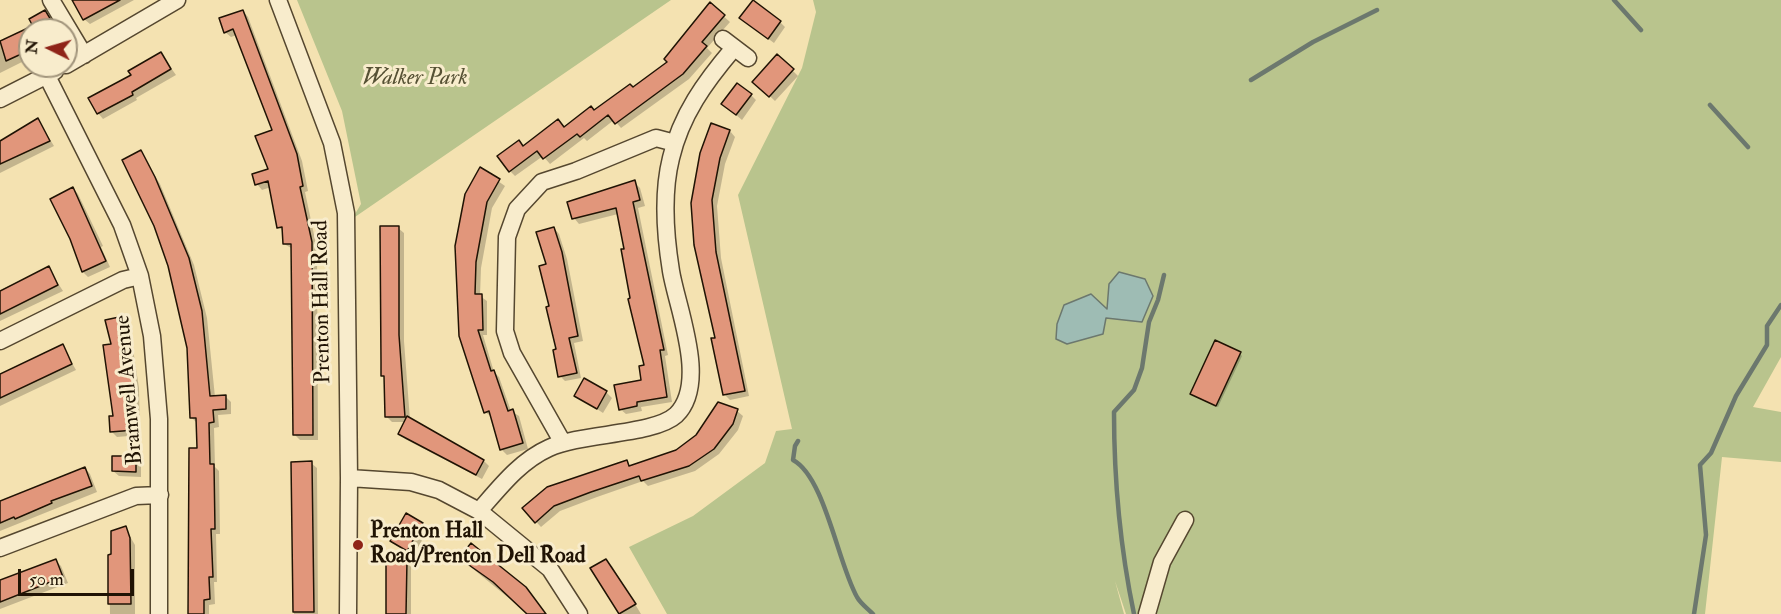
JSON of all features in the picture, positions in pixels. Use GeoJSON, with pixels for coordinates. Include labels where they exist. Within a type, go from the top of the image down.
{"type":"FeatureCollection","features":[{"type":"Feature","properties":{"kind":"street"},"geometry":{"type":"LineString","coordinates":[[51,0],[84,55]]}},
{"type":"Feature","properties":{"kind":"street"},"geometry":{"type":"LineString","coordinates":[[78,58],[177,0]]}},
{"type":"Feature","properties":{"kind":"street","name":"Prenton Hall Road"},"geometry":{"type":"LineString","coordinates":[[279,0],[332,143],[346,213],[348,614]]}},
{"type":"Feature","properties":{"kind":"street"},"geometry":{"type":"LineString","coordinates":[[479,511],[529,459],[563,443],[659,424],[676,415],[686,398],[690,380],[689,351],[671,271],[666,231],[666,192],[675,143],[681,125],[728,44],[748,58]]}},
{"type":"Feature","properties":{"kind":"street"},"geometry":{"type":"LineString","coordinates":[[0,99],[43,78]]}},
{"type":"Feature","properties":{"kind":"street","name":"Bramwell Avenue"},"geometry":{"type":"LineString","coordinates":[[48,78],[122,225],[140,276],[152,336],[159,419],[159,614]]}},
{"type":"Feature","properties":{"kind":"street"},"geometry":{"type":"LineString","coordinates":[[563,443],[555,425],[512,353],[506,332],[507,237],[517,209],[542,182],[576,171],[656,138],[675,143]]}},
{"type":"Feature","properties":{"kind":"street"},"geometry":{"type":"LineString","coordinates":[[0,341],[123,280],[140,276]]}},
{"type":"Feature","properties":{"kind":"street"},"geometry":{"type":"LineString","coordinates":[[349,478],[411,482],[438,490],[479,511],[550,569],[579,614]]}},
{"type":"Feature","properties":{"kind":"street"},"geometry":{"type":"LineString","coordinates":[[0,548],[136,496],[160,495]]}},
{"type":"Feature","properties":{"kind":"street"},"geometry":{"type":"LineString","coordinates":[[1147,614],[1162,562],[1185,520]]}},
{"type":"Feature","properties":{"kind":"green space","name":"Walker Park"},"geometry":{"type":"Polygon","coordinates":[[[297,0],[671,0],[352,219],[361,204],[342,111],[297,0]]]}},
{"type":"Feature","properties":{"kind":"green space"},"geometry":{"type":"Polygon","coordinates":[[[813,0],[1781,0],[1781,357],[1753,407],[1781,412],[1781,462],[1722,457],[1705,614],[1126,614],[1115,581],[1124,614],[667,614],[629,547],[693,516],[765,463],[776,431],[792,429],[738,195],[802,68],[816,12],[813,0]]]}},
{"type":"Feature","properties":{"kind":"water"},"geometry":{"type":"Polygon","coordinates":[[[1119,272],[1145,279],[1153,296],[1142,322],[1106,318],[1103,334],[1067,344],[1056,339],[1057,324],[1064,305],[1091,294],[1107,309],[1109,284],[1119,272]]]}},
{"type":"Feature","properties":{"kind":"building"},"geometry":{"type":"Polygon","coordinates":[[[72,0],[120,0],[83,20],[72,0]]]}},
{"type":"Feature","properties":{"kind":"building"},"geometry":{"type":"Polygon","coordinates":[[[753,0],[781,21],[768,39],[739,18],[753,0]]]}},
{"type":"Feature","properties":{"kind":"building"},"geometry":{"type":"Polygon","coordinates":[[[710,2],[725,15],[702,42],[707,46],[683,74],[615,124],[608,115],[580,137],[577,134],[543,159],[537,151],[509,172],[497,156],[519,140],[523,146],[558,119],[564,127],[591,106],[594,110],[630,84],[633,87],[667,62],[664,59],[710,2]]]}},
{"type":"Feature","properties":{"kind":"building"},"geometry":{"type":"Polygon","coordinates":[[[45,10],[50,18],[31,18],[45,10]]]}},
{"type":"Feature","properties":{"kind":"building"},"geometry":{"type":"Polygon","coordinates":[[[243,10],[297,154],[303,186],[300,187],[312,242],[313,435],[293,435],[291,244],[283,244],[282,227],[277,228],[268,181],[255,185],[252,174],[268,169],[255,136],[272,130],[233,29],[224,33],[219,18],[243,10]]]}},
{"type":"Feature","properties":{"kind":"building"},"geometry":{"type":"Polygon","coordinates":[[[18,33],[18,56],[6,61],[0,41],[18,33]]]}},
{"type":"Feature","properties":{"kind":"building"},"geometry":{"type":"Polygon","coordinates":[[[161,52],[171,69],[132,92],[133,95],[97,114],[88,98],[131,75],[128,71],[161,52]]]}},
{"type":"Feature","properties":{"kind":"building"},"geometry":{"type":"Polygon","coordinates":[[[777,54],[794,69],[769,97],[752,82],[777,54]]]}},
{"type":"Feature","properties":{"kind":"building"},"geometry":{"type":"Polygon","coordinates":[[[737,83],[752,94],[736,115],[721,104],[737,83]]]}},
{"type":"Feature","properties":{"kind":"building"},"geometry":{"type":"Polygon","coordinates":[[[38,118],[50,141],[0,164],[0,141],[38,118]]]}},
{"type":"Feature","properties":{"kind":"building"},"geometry":{"type":"Polygon","coordinates":[[[711,123],[730,130],[720,158],[712,200],[716,252],[745,391],[723,395],[711,338],[715,338],[694,245],[691,203],[700,153],[711,123]]]}},
{"type":"Feature","properties":{"kind":"building"},"geometry":{"type":"Polygon","coordinates":[[[141,150],[155,177],[189,258],[202,311],[210,396],[226,395],[226,409],[213,410],[214,422],[209,423],[210,464],[214,464],[215,529],[211,529],[213,577],[209,577],[210,599],[204,600],[204,614],[188,614],[189,448],[197,448],[196,418],[190,418],[187,348],[168,266],[154,226],[122,160],[141,150]]]}},
{"type":"Feature","properties":{"kind":"building"},"geometry":{"type":"Polygon","coordinates":[[[480,167],[500,179],[487,202],[476,262],[475,294],[482,294],[483,330],[478,330],[491,371],[494,370],[508,411],[513,409],[523,443],[500,450],[489,411],[484,413],[459,336],[455,246],[465,194],[480,167]]]}},
{"type":"Feature","properties":{"kind":"building"},"geometry":{"type":"Polygon","coordinates":[[[635,180],[640,200],[633,202],[664,350],[660,350],[667,397],[637,402],[637,406],[619,410],[614,385],[641,380],[639,366],[644,365],[628,299],[630,298],[621,249],[624,249],[616,208],[572,219],[567,202],[635,180]]]}},
{"type":"Feature","properties":{"kind":"building"},"geometry":{"type":"Polygon","coordinates":[[[73,187],[106,261],[82,272],[70,239],[50,199],[73,187]]]}},
{"type":"Feature","properties":{"kind":"building"},"geometry":{"type":"Polygon","coordinates":[[[380,226],[399,226],[399,335],[405,417],[385,417],[384,376],[381,376],[380,226]]]}},
{"type":"Feature","properties":{"kind":"building"},"geometry":{"type":"Polygon","coordinates":[[[554,227],[562,252],[578,336],[569,338],[577,373],[558,377],[553,350],[556,349],[546,307],[549,306],[539,266],[546,264],[536,232],[554,227]]]}},
{"type":"Feature","properties":{"kind":"building"},"geometry":{"type":"Polygon","coordinates":[[[49,266],[58,285],[0,314],[0,291],[49,266]]]}},
{"type":"Feature","properties":{"kind":"building"},"geometry":{"type":"Polygon","coordinates":[[[124,316],[134,381],[135,430],[110,432],[109,416],[113,416],[103,345],[111,344],[105,320],[124,316]]]}},
{"type":"Feature","properties":{"kind":"building"},"geometry":{"type":"Polygon","coordinates":[[[1215,340],[1241,352],[1216,406],[1190,394],[1215,340]]]}},
{"type":"Feature","properties":{"kind":"building"},"geometry":{"type":"Polygon","coordinates":[[[63,344],[72,364],[0,398],[0,374],[63,344]]]}},
{"type":"Feature","properties":{"kind":"building"},"geometry":{"type":"Polygon","coordinates":[[[584,378],[607,391],[597,409],[574,396],[584,378]]]}},
{"type":"Feature","properties":{"kind":"building"},"geometry":{"type":"Polygon","coordinates":[[[718,402],[738,409],[733,424],[714,449],[689,466],[641,481],[639,476],[591,492],[554,506],[535,523],[522,508],[547,487],[627,460],[629,466],[676,450],[696,435],[718,402]]]}},
{"type":"Feature","properties":{"kind":"building"},"geometry":{"type":"Polygon","coordinates":[[[407,416],[484,460],[476,475],[398,434],[407,416]]]}},
{"type":"Feature","properties":{"kind":"building"},"geometry":{"type":"Polygon","coordinates":[[[112,456],[136,456],[136,472],[112,471],[112,456]]]}},
{"type":"Feature","properties":{"kind":"building"},"geometry":{"type":"Polygon","coordinates":[[[312,461],[314,612],[293,612],[291,462],[312,461]]]}},
{"type":"Feature","properties":{"kind":"building"},"geometry":{"type":"Polygon","coordinates":[[[85,467],[92,486],[51,501],[52,503],[15,519],[14,517],[0,523],[0,501],[85,467]]]}},
{"type":"Feature","properties":{"kind":"building"},"geometry":{"type":"Polygon","coordinates":[[[406,513],[423,523],[407,551],[390,541],[406,513]]]}},
{"type":"Feature","properties":{"kind":"building"},"geometry":{"type":"Polygon","coordinates":[[[126,526],[130,538],[131,604],[108,604],[108,555],[111,554],[111,531],[126,526]]]}},
{"type":"Feature","properties":{"kind":"building"},"geometry":{"type":"Polygon","coordinates":[[[471,543],[526,587],[546,614],[527,614],[493,582],[459,558],[471,543]]]}},
{"type":"Feature","properties":{"kind":"building"},"geometry":{"type":"Polygon","coordinates":[[[56,559],[63,577],[0,602],[0,580],[56,559]]]}},
{"type":"Feature","properties":{"kind":"building"},"geometry":{"type":"Polygon","coordinates":[[[606,559],[636,604],[619,614],[590,568],[606,559]]]}},
{"type":"Feature","properties":{"kind":"building"},"geometry":{"type":"Polygon","coordinates":[[[386,560],[407,560],[406,614],[386,614],[386,560]]]}},
{"type":"Feature","properties":{"kind":"waterway"},"geometry":{"type":"LineString","coordinates":[[1614,0],[1641,30]]}},
{"type":"Feature","properties":{"kind":"waterway"},"geometry":{"type":"LineString","coordinates":[[1251,80],[1313,42],[1377,10]]}},
{"type":"Feature","properties":{"kind":"waterway"},"geometry":{"type":"LineString","coordinates":[[1710,105],[1748,147]]}},
{"type":"Feature","properties":{"kind":"waterway"},"geometry":{"type":"LineString","coordinates":[[1134,614],[1119,513],[1114,412],[1134,390],[1142,368],[1149,322],[1158,300],[1164,275]]}},
{"type":"Feature","properties":{"kind":"waterway"},"geometry":{"type":"LineString","coordinates":[[1694,614],[1706,535],[1700,465],[1711,453],[1736,396],[1767,345],[1767,326],[1781,305]]}},
{"type":"Feature","properties":{"kind":"waterway"},"geometry":{"type":"LineString","coordinates":[[798,441],[793,460],[804,469],[814,484],[830,522],[850,582],[858,599],[873,614]]}},
{"type":"Feature","properties":{"kind":"place","name":"Prenton Hall Road/Prenton Dell Road"},"geometry":{"type":"Point","coordinates":[358,545]}}]}
